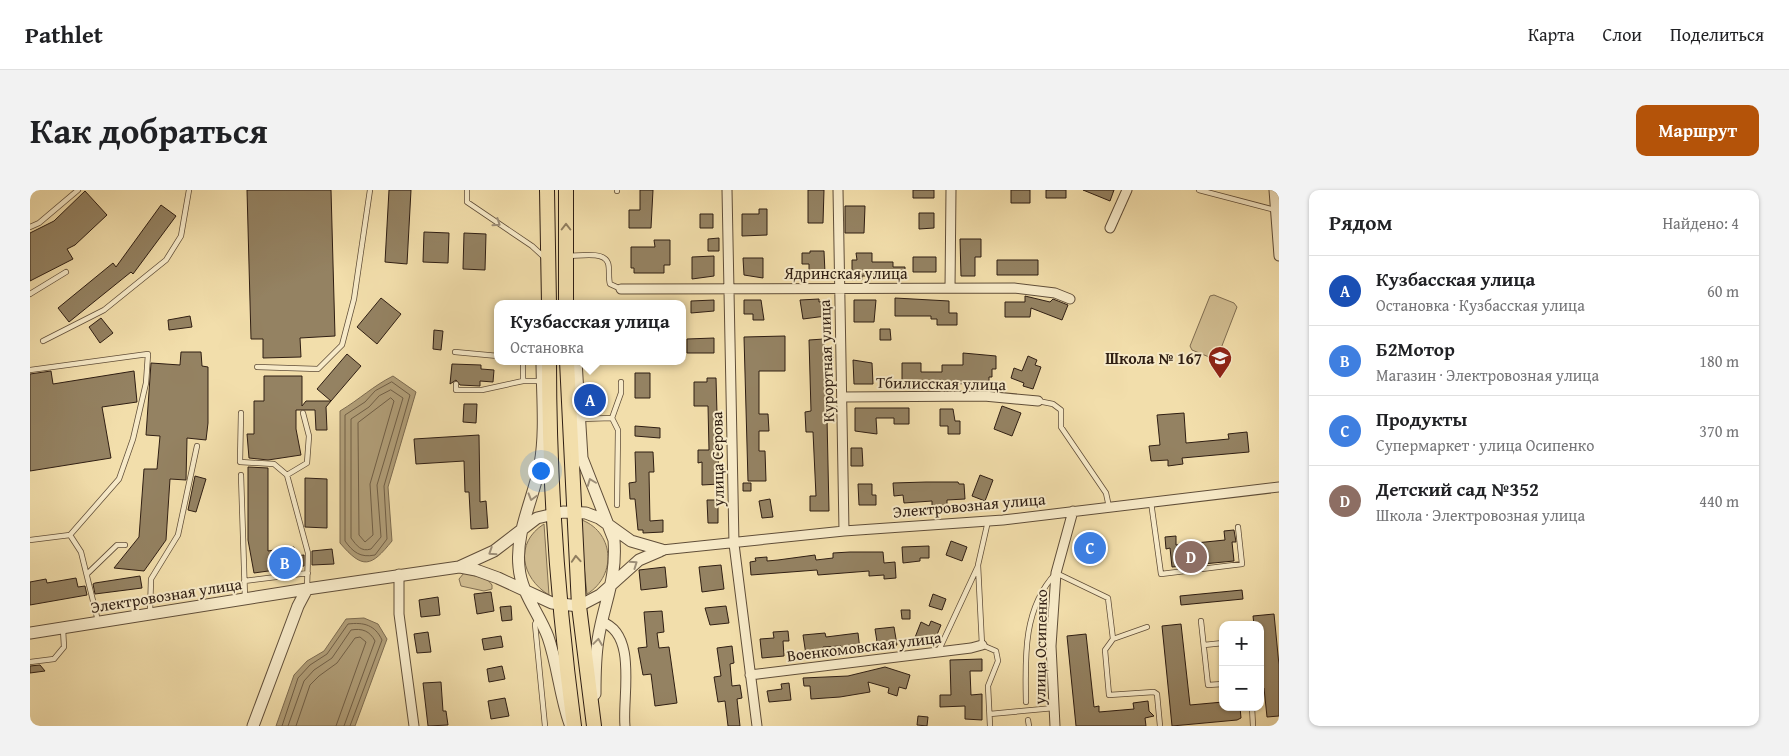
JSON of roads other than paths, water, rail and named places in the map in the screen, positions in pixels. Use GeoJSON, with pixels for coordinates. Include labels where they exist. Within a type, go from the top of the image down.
{"type":"FeatureCollection","features":[{"type":"Feature","properties":{"kind":"main road"},"geometry":{"type":"LineString","coordinates":[[547,190],[548,300]]}},
{"type":"Feature","properties":{"kind":"main road"},"geometry":{"type":"LineString","coordinates":[[566,190],[566,300]]}},
{"type":"Feature","properties":{"kind":"main road"},"geometry":{"type":"LineString","coordinates":[[548,365],[545,386],[553,513],[572,726]]}},
{"type":"Feature","properties":{"kind":"main road"},"geometry":{"type":"LineString","coordinates":[[567,365],[579,606],[594,726]]}},
{"type":"Feature","properties":{"kind":"street","name":"улица Серова"},"geometry":{"type":"LineString","coordinates":[[727,190],[734,544],[756,726]]}},
{"type":"Feature","properties":{"kind":"street","name":"Курортная улица"},"geometry":{"type":"LineString","coordinates":[[838,190],[844,531]]}},
{"type":"Feature","properties":{"kind":"street"},"geometry":{"type":"LineString","coordinates":[[950,288],[951,190]]}},
{"type":"Feature","properties":{"kind":"street"},"geometry":{"type":"LineString","coordinates":[[1110,228],[1127,190]]}},
{"type":"Feature","properties":{"kind":"street"},"geometry":{"type":"LineString","coordinates":[[1274,190],[1279,256]]}},
{"type":"Feature","properties":{"kind":"street"},"geometry":{"type":"LineString","coordinates":[[566,260],[571,300]]}},
{"type":"Feature","properties":{"kind":"street"},"geometry":{"type":"LineString","coordinates":[[543,300],[548,261]]}},
{"type":"Feature","properties":{"kind":"street","name":"Ядринская улица"},"geometry":{"type":"LineString","coordinates":[[621,289],[1014,288],[1055,293],[1070,299]]}},
{"type":"Feature","properties":{"kind":"street"},"geometry":{"type":"LineString","coordinates":[[542,365],[545,386],[540,461],[519,544],[518,567],[525,591],[550,643],[558,672],[562,703],[572,726]]}},
{"type":"Feature","properties":{"kind":"street"},"geometry":{"type":"LineString","coordinates":[[576,365],[578,419],[582,458],[614,540],[615,554],[612,585],[602,622],[595,674],[594,726]]}},
{"type":"Feature","properties":{"kind":"street","name":"Тбилисская улица"},"geometry":{"type":"LineString","coordinates":[[843,397],[984,396],[1038,400]]}},
{"type":"Feature","properties":{"kind":"street","name":"Электровозная улица"},"geometry":{"type":"LineString","coordinates":[[662,550],[734,544],[844,531],[988,521],[1279,487]]}},
{"type":"Feature","properties":{"kind":"street"},"geometry":{"type":"LineString","coordinates":[[459,567],[494,551],[537,518],[553,513],[573,511],[599,518],[631,541],[662,550]]}},
{"type":"Feature","properties":{"kind":"street","name":"улица Осипенко"},"geometry":{"type":"LineString","coordinates":[[1054,726],[1051,646],[1056,573],[1073,511]]}},
{"type":"Feature","properties":{"kind":"street"},"geometry":{"type":"LineString","coordinates":[[459,567],[483,572],[560,606],[579,606],[600,596],[629,567],[649,554],[662,550]]}},
{"type":"Feature","properties":{"kind":"street","name":"Электровозная улица"},"geometry":{"type":"LineString","coordinates":[[30,634],[399,574],[459,567]]}},
{"type":"Feature","properties":{"kind":"street"},"geometry":{"type":"LineString","coordinates":[[399,574],[399,614],[414,726]]}},
{"type":"Feature","properties":{"kind":"street"},"geometry":{"type":"LineString","coordinates":[[253,726],[295,614],[307,589]]}},
{"type":"Feature","properties":{"kind":"street"},"geometry":{"type":"LineString","coordinates":[[602,622],[608,624],[616,634],[626,654],[625,726]]}},
{"type":"Feature","properties":{"kind":"street","name":"Военкомовская улица"},"geometry":{"type":"LineString","coordinates":[[750,674],[982,645]]}},
{"type":"Feature","properties":{"kind":"lane"},"geometry":{"type":"LineString","coordinates":[[30,227],[39,223],[78,190]]}},
{"type":"Feature","properties":{"kind":"lane"},"geometry":{"type":"LineString","coordinates":[[43,341],[104,310],[166,260],[181,236],[189,190]]}},
{"type":"Feature","properties":{"kind":"lane"},"geometry":{"type":"LineString","coordinates":[[257,367],[318,369],[342,345],[354,299],[370,190]]}},
{"type":"Feature","properties":{"kind":"lane"},"geometry":{"type":"LineString","coordinates":[[466,190],[467,202],[532,246],[548,261]]}},
{"type":"Feature","properties":{"kind":"lane"},"geometry":{"type":"LineString","coordinates":[[1199,190],[1277,210]]}},
{"type":"Feature","properties":{"kind":"lane"},"geometry":{"type":"LineString","coordinates":[[566,260],[598,256],[605,258],[608,262],[610,284],[621,289]]}},
{"type":"Feature","properties":{"kind":"lane"},"geometry":{"type":"LineString","coordinates":[[30,294],[66,272]]}},
{"type":"Feature","properties":{"kind":"lane"},"geometry":{"type":"LineString","coordinates":[[455,352],[494,356]]}},
{"type":"Feature","properties":{"kind":"lane"},"geometry":{"type":"LineString","coordinates":[[30,370],[148,354],[146,382],[140,411],[133,439],[119,479],[70,535],[30,540]]}},
{"type":"Feature","properties":{"kind":"lane"},"geometry":{"type":"LineString","coordinates":[[523,365],[523,381]]}},
{"type":"Feature","properties":{"kind":"lane"},"geometry":{"type":"LineString","coordinates":[[456,384],[456,390],[482,390],[523,381],[545,386]]}},
{"type":"Feature","properties":{"kind":"lane"},"geometry":{"type":"LineString","coordinates":[[617,505],[618,430],[612,418],[621,393],[621,382]]}},
{"type":"Feature","properties":{"kind":"lane"},"geometry":{"type":"LineString","coordinates":[[1038,400],[1053,404],[1061,410],[1062,427],[1106,493],[1110,507]]}},
{"type":"Feature","properties":{"kind":"lane"},"geometry":{"type":"LineString","coordinates":[[241,413],[240,462],[274,464],[287,475],[308,553],[307,589]]}},
{"type":"Feature","properties":{"kind":"lane"},"geometry":{"type":"LineString","coordinates":[[287,475],[307,463],[309,436],[303,413]]}},
{"type":"Feature","properties":{"kind":"lane"},"geometry":{"type":"LineString","coordinates":[[578,419],[612,418]]}},
{"type":"Feature","properties":{"kind":"lane"},"geometry":{"type":"LineString","coordinates":[[150,613],[151,579],[178,535],[197,446]]}},
{"type":"Feature","properties":{"kind":"lane"},"geometry":{"type":"LineString","coordinates":[[241,475],[245,599]]}},
{"type":"Feature","properties":{"kind":"lane"},"geometry":{"type":"LineString","coordinates":[[1151,502],[1161,574],[1242,564],[1238,527]]}},
{"type":"Feature","properties":{"kind":"lane"},"geometry":{"type":"LineString","coordinates":[[938,652],[978,565],[988,521]]}},
{"type":"Feature","properties":{"kind":"lane"},"geometry":{"type":"LineString","coordinates":[[70,535],[81,552],[99,622]]}},
{"type":"Feature","properties":{"kind":"lane"},"geometry":{"type":"LineString","coordinates":[[87,574],[117,546],[125,545]]}},
{"type":"Feature","properties":{"kind":"lane"},"geometry":{"type":"LineString","coordinates":[[978,565],[982,645],[996,651],[998,661],[988,686],[990,726]]}},
{"type":"Feature","properties":{"kind":"lane"},"geometry":{"type":"LineString","coordinates":[[244,581],[308,573]]}},
{"type":"Feature","properties":{"kind":"lane"},"geometry":{"type":"LineString","coordinates":[[1026,702],[1025,644],[1043,586],[1056,573],[1108,598],[1112,639],[1105,650],[1109,695],[1154,692],[1157,694],[1160,726]]}},
{"type":"Feature","properties":{"kind":"lane"},"geometry":{"type":"LineString","coordinates":[[538,619],[534,624],[545,726]]}},
{"type":"Feature","properties":{"kind":"lane"},"geometry":{"type":"LineString","coordinates":[[1201,621],[1208,685],[1219,684]]}},
{"type":"Feature","properties":{"kind":"lane"},"geometry":{"type":"LineString","coordinates":[[1112,639],[1147,627]]}},
{"type":"Feature","properties":{"kind":"lane"},"geometry":{"type":"LineString","coordinates":[[30,662],[54,659],[64,647],[63,629]]}},
{"type":"Feature","properties":{"kind":"lane"},"geometry":{"type":"LineString","coordinates":[[1204,644],[1219,643]]}},
{"type":"Feature","properties":{"kind":"lane"},"geometry":{"type":"LineString","coordinates":[[990,714],[1054,708]]}},
{"type":"Feature","properties":{"kind":"lane"},"geometry":{"type":"LineString","coordinates":[[1252,711],[1253,726]]}},
{"type":"Feature","properties":{"kind":"lane"},"geometry":{"type":"LineString","coordinates":[[1028,720],[1029,726]]}},
{"type":"Feature","properties":{"kind":"water"},"geometry":{"type":"Polygon","coordinates":[[[393,376],[416,392],[388,487],[392,541],[378,556],[367,562],[355,558],[340,543],[340,411],[393,376]]]}},
{"type":"Feature","properties":{"kind":"water"},"geometry":{"type":"Polygon","coordinates":[[[364,618],[378,624],[387,639],[355,726],[276,726],[294,675],[307,661],[324,651],[346,619],[364,618]]]}},
{"type":"Feature","properties":{"kind":"place","name":"Школа № 167"},"geometry":{"type":"Point","coordinates":[1220,379]}},
{"type":"Feature","properties":{"kind":"place","name":"Кузбасская улица"},"geometry":{"type":"Point","coordinates":[590,400]}},
{"type":"Feature","properties":{"kind":"place","name":"Продукты"},"geometry":{"type":"Point","coordinates":[1090,548]}},
{"type":"Feature","properties":{"kind":"place","name":"Детский сад №352"},"geometry":{"type":"Point","coordinates":[1191,557]}},
{"type":"Feature","properties":{"kind":"place","name":"Б2Мотор"},"geometry":{"type":"Point","coordinates":[285,563]}}]}
